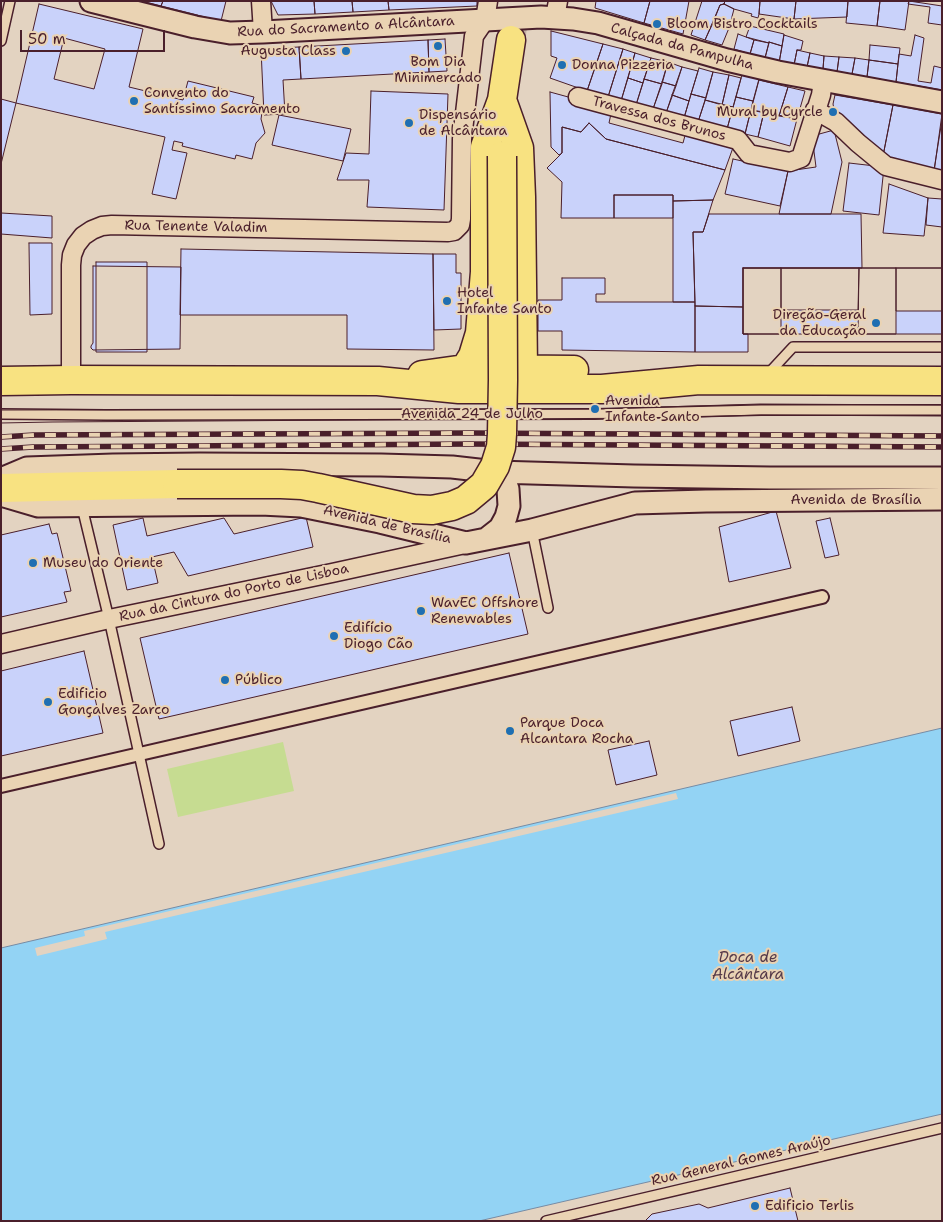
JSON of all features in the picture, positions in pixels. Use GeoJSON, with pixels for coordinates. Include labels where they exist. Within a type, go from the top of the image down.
{"type":"FeatureCollection","features":[{"type":"Feature","properties":{"kind":"main road"},"geometry":{"type":"LineString","coordinates":[[1,488],[281,484],[318,488],[413,509],[432,510],[459,503],[476,492],[496,466],[502,434],[502,100],[510,40]]}},
{"type":"Feature","properties":{"kind":"main road"},"geometry":{"type":"LineString","coordinates":[[502,100],[519,148],[523,369]]}},
{"type":"Feature","properties":{"kind":"main road"},"geometry":{"type":"LineString","coordinates":[[462,379],[473,356],[480,333],[485,272],[485,147],[502,100]]}},
{"type":"Feature","properties":{"kind":"main road","name":"Avenida 24 de Julho"},"geometry":{"type":"LineString","coordinates":[[462,379],[523,369],[602,370],[700,380]]}},
{"type":"Feature","properties":{"kind":"main road","name":"Avenida 24 de Julho"},"geometry":{"type":"LineString","coordinates":[[4,380],[378,382],[462,379],[602,388],[700,380],[942,381]]}},
{"type":"Feature","properties":{"kind":"street","name":"Rua do Sacramento a Alcântara"},"geometry":{"type":"LineString","coordinates":[[91,1],[218,32],[242,33],[487,10],[551,12]]}},
{"type":"Feature","properties":{"kind":"street"},"geometry":{"type":"LineString","coordinates":[[261,1],[263,32]]}},
{"type":"Feature","properties":{"kind":"street","name":"Rua Tenente Valadim"},"geometry":{"type":"LineString","coordinates":[[70,380],[72,255],[76,245],[83,236],[102,226],[448,232],[458,228],[461,219],[462,139],[474,36],[487,10]]}},
{"type":"Feature","properties":{"kind":"street","name":"Calçada da Pampulha"},"geometry":{"type":"LineString","coordinates":[[551,12],[778,72],[942,102]]}},
{"type":"Feature","properties":{"kind":"street","name":"Travessa dos Brunos"},"geometry":{"type":"LineString","coordinates":[[578,97],[738,140],[749,154],[790,162],[801,158],[821,95],[823,81]]}},
{"type":"Feature","properties":{"kind":"street"},"geometry":{"type":"LineString","coordinates":[[816,110],[836,122],[886,166],[942,180]]}},
{"type":"Feature","properties":{"kind":"street","name":"Avenida de Brasília"},"geometry":{"type":"LineString","coordinates":[[1,479],[27,468],[152,465],[381,465],[452,467],[496,472],[770,478],[942,478]]}},
{"type":"Feature","properties":{"kind":"street"},"geometry":{"type":"LineString","coordinates":[[476,541],[500,528],[506,517],[509,506],[508,489],[504,480],[496,472]]}},
{"type":"Feature","properties":{"kind":"street"},"geometry":{"type":"LineString","coordinates":[[770,478],[770,500]]}},
{"type":"Feature","properties":{"kind":"street","name":"Avenida de Brasília"},"geometry":{"type":"LineString","coordinates":[[1,495],[38,506],[261,504],[302,506],[476,541],[532,530],[635,503],[942,499]]}},
{"type":"Feature","properties":{"kind":"street","name":"Rua da Cintura do Porto de Lisboa"},"geometry":{"type":"LineString","coordinates":[[1,644],[109,619],[332,574],[476,541]]}},
{"type":"Feature","properties":{"kind":"street"},"geometry":{"type":"LineString","coordinates":[[1,786],[822,597]]}},
{"type":"Feature","properties":{"kind":"lane"},"geometry":{"type":"LineString","coordinates":[[1,41],[10,1]]}},
{"type":"Feature","properties":{"kind":"lane"},"geometry":{"type":"LineString","coordinates":[[763,380],[793,347],[942,347]]}},
{"type":"Feature","properties":{"kind":"lane","name":"Avenida 24 de Julho"},"geometry":{"type":"LineString","coordinates":[[1,414],[106,416],[595,414],[761,410],[942,410]]}},
{"type":"Feature","properties":{"kind":"lane"},"geometry":{"type":"LineString","coordinates":[[82,507],[159,844]]}},
{"type":"Feature","properties":{"kind":"lane"},"geometry":{"type":"LineString","coordinates":[[532,530],[548,608]]}},
{"type":"Feature","properties":{"kind":"lane","name":"Rua General Gomes Araújo"},"geometry":{"type":"LineString","coordinates":[[546,1221],[942,1128]]}},
{"type":"Feature","properties":{"kind":"green space"},"geometry":{"type":"Polygon","coordinates":[[[283,742],[294,791],[178,817],[167,769],[283,742]]]}},
{"type":"Feature","properties":{"kind":"water","name":"Doca de Alcântara"},"geometry":{"type":"Polygon","coordinates":[[[942,728],[942,1114],[479,1221],[1,1221],[1,948],[942,728]]]}},
{"type":"Feature","properties":{"kind":"pier"},"geometry":{"type":"Polygon","coordinates":[[[676,793],[678,799],[105,932],[107,939],[37,956],[35,948],[85,936],[84,931],[676,793]]]}},
{"type":"Feature","properties":{"kind":"building"},"geometry":{"type":"Polygon","coordinates":[[[142,1],[163,1],[161,6],[142,1]]]}},
{"type":"Feature","properties":{"kind":"building"},"geometry":{"type":"Polygon","coordinates":[[[163,1],[226,1],[221,21],[161,6],[163,1]]]}},
{"type":"Feature","properties":{"kind":"building"},"geometry":{"type":"Polygon","coordinates":[[[271,1],[314,1],[315,14],[278,15],[271,1]]]}},
{"type":"Feature","properties":{"kind":"building"},"geometry":{"type":"Polygon","coordinates":[[[314,1],[352,1],[353,12],[315,14],[314,1]]]}},
{"type":"Feature","properties":{"kind":"building"},"geometry":{"type":"Polygon","coordinates":[[[352,1],[388,1],[389,10],[353,12],[352,1]]]}},
{"type":"Feature","properties":{"kind":"building"},"geometry":{"type":"Polygon","coordinates":[[[388,1],[477,1],[477,6],[389,10],[388,1]]]}},
{"type":"Feature","properties":{"kind":"building"},"geometry":{"type":"Polygon","coordinates":[[[596,1],[650,1],[644,23],[595,8],[596,1]]]}},
{"type":"Feature","properties":{"kind":"building"},"geometry":{"type":"Polygon","coordinates":[[[650,1],[689,1],[683,34],[644,23],[650,1]]]}},
{"type":"Feature","properties":{"kind":"building"},"geometry":{"type":"Polygon","coordinates":[[[702,1],[725,1],[724,4],[720,5],[705,40],[691,35],[702,1]]]}},
{"type":"Feature","properties":{"kind":"building"},"geometry":{"type":"Polygon","coordinates":[[[725,1],[760,1],[758,18],[724,4],[725,1]]]}},
{"type":"Feature","properties":{"kind":"building"},"geometry":{"type":"Polygon","coordinates":[[[760,1],[796,1],[794,19],[759,14],[760,1]]]}},
{"type":"Feature","properties":{"kind":"building"},"geometry":{"type":"Polygon","coordinates":[[[796,1],[848,1],[847,17],[794,19],[796,1]]]}},
{"type":"Feature","properties":{"kind":"building"},"geometry":{"type":"Polygon","coordinates":[[[848,1],[880,1],[877,26],[846,23],[848,1]]]}},
{"type":"Feature","properties":{"kind":"building"},"geometry":{"type":"Polygon","coordinates":[[[880,1],[909,1],[905,30],[877,26],[880,1]]]}},
{"type":"Feature","properties":{"kind":"building"},"geometry":{"type":"Polygon","coordinates":[[[909,1],[942,6],[942,25],[928,23],[930,7],[908,4],[909,1]]]}},
{"type":"Feature","properties":{"kind":"building","name":"Convento do Santíssimo Sacramento"},"geometry":{"type":"Polygon","coordinates":[[[39,4],[143,29],[129,87],[183,100],[188,81],[254,97],[252,103],[263,106],[261,119],[265,133],[256,143],[252,159],[236,155],[235,159],[182,146],[183,143],[174,141],[172,150],[187,153],[176,199],[152,194],[165,137],[16,103],[39,4]],[[64,38],[54,79],[94,89],[105,49],[64,38]]]}},
{"type":"Feature","properties":{"kind":"building"},"geometry":{"type":"Polygon","coordinates":[[[724,4],[734,9],[729,28],[713,23],[720,5],[724,4]]]}},
{"type":"Feature","properties":{"kind":"building"},"geometry":{"type":"Polygon","coordinates":[[[713,23],[729,28],[722,45],[705,40],[713,23]]]}},
{"type":"Feature","properties":{"kind":"building"},"geometry":{"type":"Polygon","coordinates":[[[750,26],[784,34],[782,46],[746,37],[750,26]]]}},
{"type":"Feature","properties":{"kind":"building"},"geometry":{"type":"Polygon","coordinates":[[[551,31],[603,44],[587,91],[550,78],[557,58],[551,56],[551,31]]]}},
{"type":"Feature","properties":{"kind":"building"},"geometry":{"type":"Polygon","coordinates":[[[738,34],[754,40],[750,54],[734,49],[738,34]]]}},
{"type":"Feature","properties":{"kind":"building"},"geometry":{"type":"Polygon","coordinates":[[[784,35],[803,41],[801,50],[797,50],[794,65],[779,63],[784,35]]]}},
{"type":"Feature","properties":{"kind":"building"},"geometry":{"type":"Polygon","coordinates":[[[915,35],[924,38],[918,81],[931,83],[934,66],[942,68],[942,90],[896,82],[899,54],[911,56],[915,35]]]}},
{"type":"Feature","properties":{"kind":"building"},"geometry":{"type":"Polygon","coordinates":[[[445,39],[447,71],[429,72],[428,40],[445,39]]]}},
{"type":"Feature","properties":{"kind":"building"},"geometry":{"type":"Polygon","coordinates":[[[428,40],[429,72],[301,79],[299,47],[428,40]]]}},
{"type":"Feature","properties":{"kind":"building"},"geometry":{"type":"Polygon","coordinates":[[[754,40],[769,43],[765,58],[750,54],[754,40]]]}},
{"type":"Feature","properties":{"kind":"building"},"geometry":{"type":"Polygon","coordinates":[[[769,42],[782,46],[779,63],[765,58],[769,42]]]}},
{"type":"Feature","properties":{"kind":"building"},"geometry":{"type":"Polygon","coordinates":[[[603,44],[623,49],[608,97],[587,91],[603,44]]]}},
{"type":"Feature","properties":{"kind":"building"},"geometry":{"type":"Polygon","coordinates":[[[870,45],[900,48],[898,64],[869,60],[870,45]]]}},
{"type":"Feature","properties":{"kind":"building"},"geometry":{"type":"Polygon","coordinates":[[[299,47],[301,79],[283,80],[285,114],[264,115],[261,49],[299,47]]]}},
{"type":"Feature","properties":{"kind":"building"},"geometry":{"type":"Polygon","coordinates":[[[623,49],[635,53],[621,101],[608,97],[623,49]]]}},
{"type":"Feature","properties":{"kind":"building"},"geometry":{"type":"Polygon","coordinates":[[[797,50],[810,53],[807,67],[794,65],[797,50]]]}},
{"type":"Feature","properties":{"kind":"building"},"geometry":{"type":"Polygon","coordinates":[[[635,53],[651,58],[643,83],[628,78],[635,53]]]}},
{"type":"Feature","properties":{"kind":"building"},"geometry":{"type":"Polygon","coordinates":[[[810,53],[824,56],[823,69],[807,67],[810,53]]]}},
{"type":"Feature","properties":{"kind":"building"},"geometry":{"type":"Polygon","coordinates":[[[824,56],[839,57],[837,72],[823,69],[824,56]]]}},
{"type":"Feature","properties":{"kind":"building"},"geometry":{"type":"Polygon","coordinates":[[[839,57],[855,58],[852,74],[837,72],[839,57]]]}},
{"type":"Feature","properties":{"kind":"building"},"geometry":{"type":"Polygon","coordinates":[[[651,58],[668,62],[662,84],[644,79],[651,58]]]}},
{"type":"Feature","properties":{"kind":"building"},"geometry":{"type":"Polygon","coordinates":[[[855,58],[869,60],[867,77],[852,74],[855,58]]]}},
{"type":"Feature","properties":{"kind":"building"},"geometry":{"type":"Polygon","coordinates":[[[869,60],[898,64],[896,82],[867,77],[869,60]]]}},
{"type":"Feature","properties":{"kind":"building"},"geometry":{"type":"Polygon","coordinates":[[[668,62],[682,67],[676,86],[662,82],[668,62]]]}},
{"type":"Feature","properties":{"kind":"building"},"geometry":{"type":"Polygon","coordinates":[[[682,67],[698,71],[689,101],[672,95],[682,67]]]}},
{"type":"Feature","properties":{"kind":"building"},"geometry":{"type":"Polygon","coordinates":[[[699,68],[713,72],[706,98],[691,94],[699,68]]]}},
{"type":"Feature","properties":{"kind":"building"},"geometry":{"type":"Polygon","coordinates":[[[713,72],[729,75],[722,105],[705,100],[713,72]]]}},
{"type":"Feature","properties":{"kind":"building"},"geometry":{"type":"Polygon","coordinates":[[[729,75],[741,78],[733,107],[722,105],[729,75]]]}},
{"type":"Feature","properties":{"kind":"building"},"geometry":{"type":"Polygon","coordinates":[[[742,75],[759,79],[753,101],[736,97],[742,75]]]}},
{"type":"Feature","properties":{"kind":"building"},"geometry":{"type":"Polygon","coordinates":[[[628,78],[643,83],[636,105],[621,101],[628,78]]]}},
{"type":"Feature","properties":{"kind":"building"},"geometry":{"type":"Polygon","coordinates":[[[644,79],[662,84],[653,109],[636,105],[644,79]]]}},
{"type":"Feature","properties":{"kind":"building"},"geometry":{"type":"Polygon","coordinates":[[[759,80],[788,87],[779,116],[751,110],[759,80]]]}},
{"type":"Feature","properties":{"kind":"building"},"geometry":{"type":"Polygon","coordinates":[[[662,82],[676,86],[666,113],[653,109],[662,82]]]}},
{"type":"Feature","properties":{"kind":"building"},"geometry":{"type":"Polygon","coordinates":[[[788,87],[805,91],[797,119],[779,116],[788,87]]]}},
{"type":"Feature","properties":{"kind":"building","name":"Dispensário de Alcântara"},"geometry":{"type":"Polygon","coordinates":[[[371,91],[448,94],[444,210],[367,207],[369,180],[337,180],[346,153],[369,154],[371,91]]]}},
{"type":"Feature","properties":{"kind":"building"},"geometry":{"type":"Polygon","coordinates":[[[550,92],[612,109],[609,123],[683,143],[687,128],[735,142],[725,170],[606,139],[589,123],[581,132],[562,127],[562,153],[559,155],[551,147],[550,92]]]}},
{"type":"Feature","properties":{"kind":"building"},"geometry":{"type":"Polygon","coordinates":[[[691,94],[706,98],[698,122],[684,118],[691,94]]]}},
{"type":"Feature","properties":{"kind":"building"},"geometry":{"type":"Polygon","coordinates":[[[672,95],[689,101],[684,118],[666,113],[672,95]]]}},
{"type":"Feature","properties":{"kind":"building"},"geometry":{"type":"Polygon","coordinates":[[[835,95],[893,105],[883,156],[834,109],[835,95]]]}},
{"type":"Feature","properties":{"kind":"building"},"geometry":{"type":"Polygon","coordinates":[[[736,97],[753,101],[745,134],[727,129],[736,97]]]}},
{"type":"Feature","properties":{"kind":"building"},"geometry":{"type":"Polygon","coordinates":[[[1,99],[16,103],[1,164],[1,99]]]}},
{"type":"Feature","properties":{"kind":"building"},"geometry":{"type":"Polygon","coordinates":[[[705,100],[733,107],[727,129],[698,122],[705,100]]]}},
{"type":"Feature","properties":{"kind":"building"},"geometry":{"type":"Polygon","coordinates":[[[893,105],[942,114],[934,172],[883,156],[893,105]]]}},
{"type":"Feature","properties":{"kind":"building"},"geometry":{"type":"Polygon","coordinates":[[[751,110],[764,112],[758,137],[745,134],[751,110]]]}},
{"type":"Feature","properties":{"kind":"building"},"geometry":{"type":"Polygon","coordinates":[[[764,112],[797,119],[790,146],[758,137],[764,112]]]}},
{"type":"Feature","properties":{"kind":"building"},"geometry":{"type":"Polygon","coordinates":[[[279,115],[351,129],[343,161],[272,145],[279,115]]]}},
{"type":"Feature","properties":{"kind":"building"},"geometry":{"type":"Polygon","coordinates":[[[942,120],[942,171],[934,170],[942,120]]]}},
{"type":"Feature","properties":{"kind":"building"},"geometry":{"type":"Polygon","coordinates":[[[589,123],[606,139],[725,170],[713,200],[673,201],[673,195],[614,195],[614,218],[561,218],[562,182],[547,168],[562,153],[562,127],[581,132],[589,123]]]}},
{"type":"Feature","properties":{"kind":"building"},"geometry":{"type":"Polygon","coordinates":[[[834,130],[842,162],[831,214],[779,214],[788,171],[816,167],[812,136],[834,130]]]}},
{"type":"Feature","properties":{"kind":"building"},"geometry":{"type":"Polygon","coordinates":[[[733,159],[788,171],[780,206],[725,194],[733,159]]]}},
{"type":"Feature","properties":{"kind":"building"},"geometry":{"type":"Polygon","coordinates":[[[849,163],[884,167],[879,215],[843,211],[849,163]]]}},
{"type":"Feature","properties":{"kind":"building"},"geometry":{"type":"Polygon","coordinates":[[[889,184],[928,198],[924,236],[883,233],[889,184]]]}},
{"type":"Feature","properties":{"kind":"building"},"geometry":{"type":"Polygon","coordinates":[[[614,195],[673,195],[673,218],[614,218],[614,195]]]}},
{"type":"Feature","properties":{"kind":"building"},"geometry":{"type":"Polygon","coordinates":[[[928,198],[942,199],[942,227],[926,225],[928,198]]]}},
{"type":"Feature","properties":{"kind":"building"},"geometry":{"type":"Polygon","coordinates":[[[713,200],[703,232],[693,232],[695,302],[673,302],[673,201],[713,200]]]}},
{"type":"Feature","properties":{"kind":"building"},"geometry":{"type":"Polygon","coordinates":[[[1,213],[52,216],[52,238],[1,234],[1,213]]]}},
{"type":"Feature","properties":{"kind":"building"},"geometry":{"type":"Polygon","coordinates":[[[709,214],[861,214],[862,268],[743,268],[743,307],[695,306],[693,232],[703,232],[709,214]]]}},
{"type":"Feature","properties":{"kind":"building"},"geometry":{"type":"Polygon","coordinates":[[[29,243],[52,243],[52,314],[30,315],[29,243]]]}},
{"type":"Feature","properties":{"kind":"building"},"geometry":{"type":"Polygon","coordinates":[[[181,249],[433,254],[434,350],[347,349],[347,315],[180,315],[181,249]]]}},
{"type":"Feature","properties":{"kind":"building","name":"Hotel Infante Santo"},"geometry":{"type":"Polygon","coordinates":[[[433,254],[456,254],[456,273],[461,273],[461,329],[434,330],[433,254]]]}},
{"type":"Feature","properties":{"kind":"building"},"geometry":{"type":"Polygon","coordinates":[[[96,262],[147,262],[147,352],[96,352],[96,262]]]}},
{"type":"Feature","properties":{"kind":"building"},"geometry":{"type":"Polygon","coordinates":[[[93,266],[181,267],[180,349],[93,350],[91,346],[93,343],[93,266]]]}},
{"type":"Feature","properties":{"kind":"building"},"geometry":{"type":"Polygon","coordinates":[[[743,268],[942,268],[942,334],[743,334],[743,268]]]}},
{"type":"Feature","properties":{"kind":"building"},"geometry":{"type":"Polygon","coordinates":[[[743,268],[781,268],[781,334],[743,334],[743,268]]]}},
{"type":"Feature","properties":{"kind":"building"},"geometry":{"type":"Polygon","coordinates":[[[781,268],[859,268],[858,310],[781,310],[781,268]]]}},
{"type":"Feature","properties":{"kind":"building"},"geometry":{"type":"Polygon","coordinates":[[[859,268],[896,268],[896,334],[858,334],[859,268]]]}},
{"type":"Feature","properties":{"kind":"building"},"geometry":{"type":"Polygon","coordinates":[[[896,268],[942,268],[942,311],[896,311],[896,268]]]}},
{"type":"Feature","properties":{"kind":"building"},"geometry":{"type":"Polygon","coordinates":[[[562,278],[605,278],[605,294],[596,294],[596,302],[695,302],[695,352],[562,350],[562,331],[538,331],[538,300],[562,300],[562,278]]]}},
{"type":"Feature","properties":{"kind":"building"},"geometry":{"type":"Polygon","coordinates":[[[695,306],[743,307],[743,334],[748,334],[748,352],[695,352],[695,306]]]}},
{"type":"Feature","properties":{"kind":"building"},"geometry":{"type":"Polygon","coordinates":[[[776,511],[791,568],[729,582],[719,527],[776,511]]]}},
{"type":"Feature","properties":{"kind":"building"},"geometry":{"type":"Polygon","coordinates":[[[306,517],[313,547],[188,576],[174,552],[152,557],[158,583],[127,590],[113,525],[143,518],[147,536],[224,518],[234,534],[306,517]]]}},
{"type":"Feature","properties":{"kind":"building"},"geometry":{"type":"Polygon","coordinates":[[[830,518],[839,555],[825,558],[816,521],[830,518]]]}},
{"type":"Feature","properties":{"kind":"building","name":"Museu do Oriente"},"geometry":{"type":"Polygon","coordinates":[[[49,524],[52,534],[57,533],[71,591],[64,592],[67,602],[1,617],[1,535],[49,524]]]}},
{"type":"Feature","properties":{"kind":"building","name":"Edifício Diogo Cão"},"geometry":{"type":"Polygon","coordinates":[[[509,553],[528,634],[159,719],[140,638],[509,553]]]}},
{"type":"Feature","properties":{"kind":"building","name":"Edificio Gonçalves Zarco"},"geometry":{"type":"Polygon","coordinates":[[[84,651],[103,733],[1,756],[1,671],[84,651]]]}},
{"type":"Feature","properties":{"kind":"building"},"geometry":{"type":"Polygon","coordinates":[[[792,707],[800,741],[738,756],[730,721],[792,707]]]}},
{"type":"Feature","properties":{"kind":"building"},"geometry":{"type":"Polygon","coordinates":[[[649,741],[657,775],[616,785],[608,750],[649,741]]]}},
{"type":"Feature","properties":{"kind":"building","name":"Edificio Terlis"},"geometry":{"type":"Polygon","coordinates":[[[790,1188],[798,1221],[645,1221],[652,1214],[699,1204],[708,1208],[790,1188]]]}},
{"type":"Feature","properties":{"kind":"tunnel"},"geometry":{"type":"LineString","coordinates":[[511,40],[517,1]]}},
{"type":"Feature","properties":{"kind":"tram line"},"geometry":{"type":"LineString","coordinates":[[1,410],[595,409],[760,404],[942,405]]}},
{"type":"Feature","properties":{"kind":"tram line"},"geometry":{"type":"LineString","coordinates":[[1,423],[662,418],[761,415],[942,416]]}},
{"type":"Feature","properties":{"kind":"railway"},"geometry":{"type":"LineString","coordinates":[[1,437],[34,435],[470,433],[942,436]]}},
{"type":"Feature","properties":{"kind":"railway"},"geometry":{"type":"LineString","coordinates":[[1,449],[33,447],[470,444],[942,447]]}},
{"type":"Feature","properties":{"kind":"place","name":"Bloom Bistro Cocktails"},"geometry":{"type":"Point","coordinates":[657,24]}},
{"type":"Feature","properties":{"kind":"place","name":"Bom Dia Minimercado"},"geometry":{"type":"Point","coordinates":[438,46]}},
{"type":"Feature","properties":{"kind":"place","name":"Augusta Class"},"geometry":{"type":"Point","coordinates":[346,51]}},
{"type":"Feature","properties":{"kind":"place","name":"Donna Pizzeria"},"geometry":{"type":"Point","coordinates":[562,65]}},
{"type":"Feature","properties":{"kind":"place","name":"Convento do Santíssimo Sacramento"},"geometry":{"type":"Point","coordinates":[134,101]}},
{"type":"Feature","properties":{"kind":"place","name":"Mural by Cyrcle"},"geometry":{"type":"Point","coordinates":[833,112]}},
{"type":"Feature","properties":{"kind":"place","name":"Dispensário de Alcântara"},"geometry":{"type":"Point","coordinates":[409,123]}},
{"type":"Feature","properties":{"kind":"place","name":"Hotel Infante Santo"},"geometry":{"type":"Point","coordinates":[447,301]}},
{"type":"Feature","properties":{"kind":"place","name":"Direção-Geral da Educação"},"geometry":{"type":"Point","coordinates":[876,323]}},
{"type":"Feature","properties":{"kind":"place","name":"Avenida Infante Santo"},"geometry":{"type":"Point","coordinates":[595,409]}},
{"type":"Feature","properties":{"kind":"place","name":"Museu do Oriente"},"geometry":{"type":"Point","coordinates":[33,563]}},
{"type":"Feature","properties":{"kind":"place","name":"WavEC Offshore Renewables"},"geometry":{"type":"Point","coordinates":[421,611]}},
{"type":"Feature","properties":{"kind":"place","name":"Edifício Diogo Cão"},"geometry":{"type":"Point","coordinates":[334,636]}},
{"type":"Feature","properties":{"kind":"place","name":"Público"},"geometry":{"type":"Point","coordinates":[225,680]}},
{"type":"Feature","properties":{"kind":"place","name":"Edificio Gonçalves Zarco"},"geometry":{"type":"Point","coordinates":[48,702]}},
{"type":"Feature","properties":{"kind":"place","name":"Parque Doca Alcantara Rocha"},"geometry":{"type":"Point","coordinates":[510,731]}},
{"type":"Feature","properties":{"kind":"place","name":"Edificio Terlis"},"geometry":{"type":"Point","coordinates":[755,1206]}}]}
